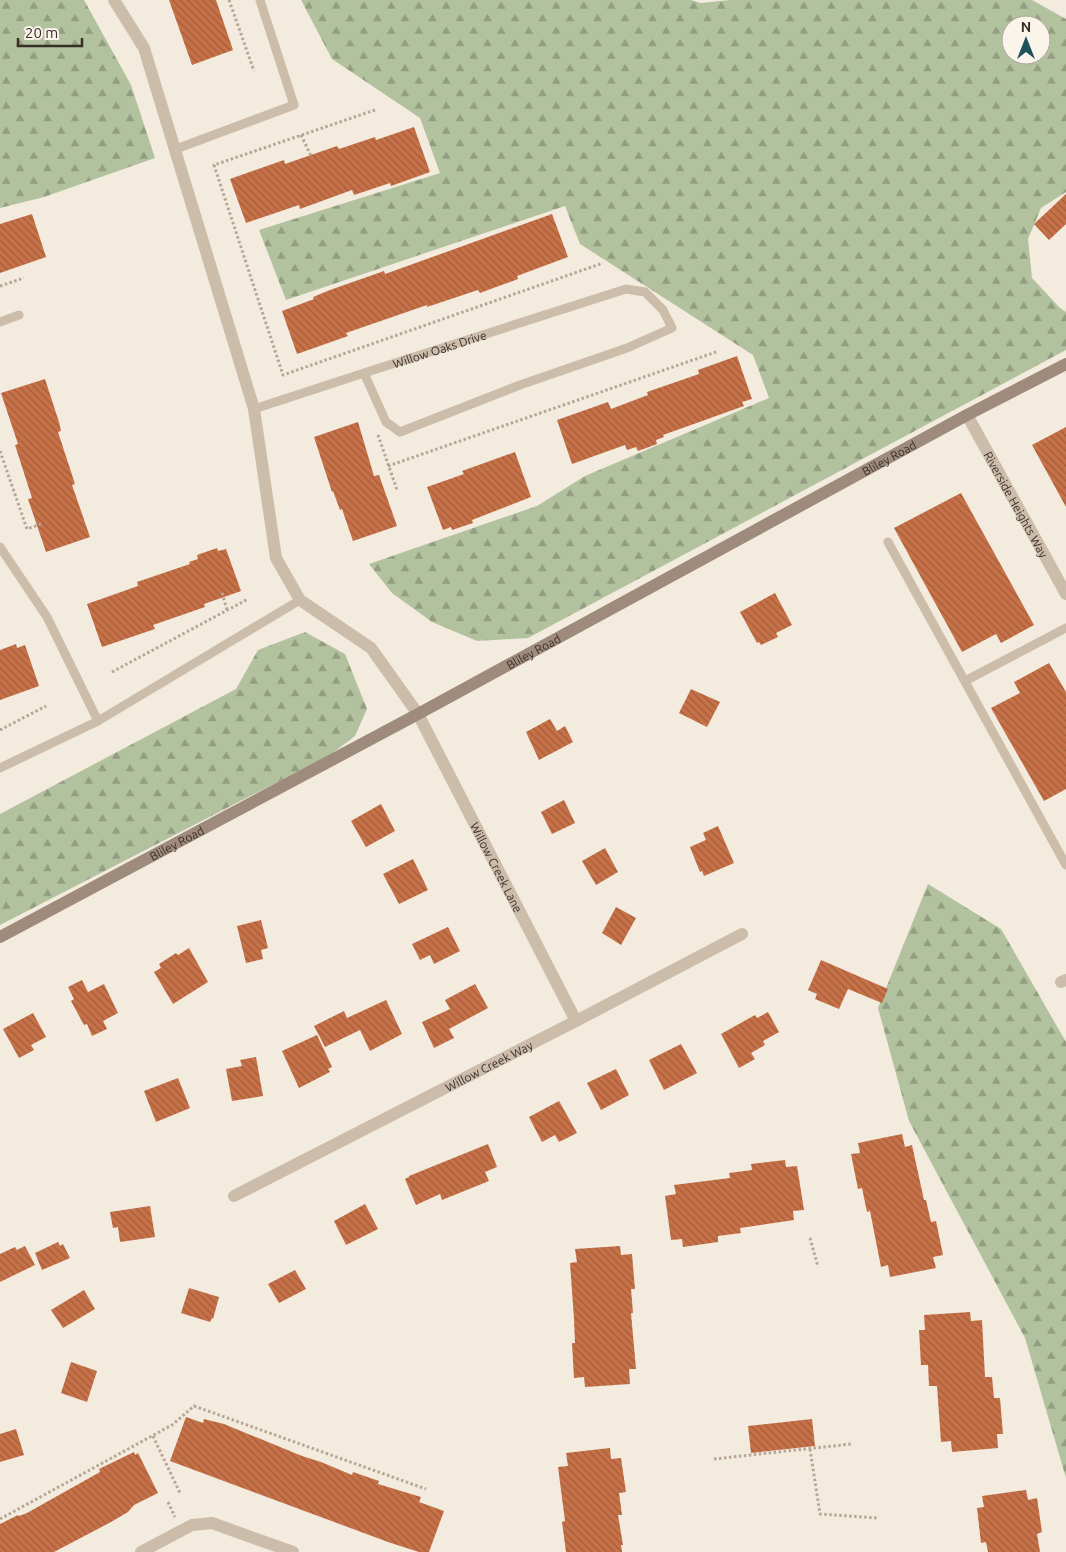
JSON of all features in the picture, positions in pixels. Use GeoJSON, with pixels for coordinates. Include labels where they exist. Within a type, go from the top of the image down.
{"type":"FeatureCollection","features":[{"type":"Feature","properties":{"kind":"street"},"geometry":{"type":"LineString","coordinates":[[114,0],[144,48],[254,409],[276,558],[300,600],[371,648],[418,714]]}},
{"type":"Feature","properties":{"kind":"street","name":"Bliley Road"},"geometry":{"type":"LineString","coordinates":[[0,937],[418,714],[967,415],[1066,364]]}},
{"type":"Feature","properties":{"kind":"street","name":"Riverside Heights Way"},"geometry":{"type":"LineString","coordinates":[[967,415],[1066,594]]}},
{"type":"Feature","properties":{"kind":"street","name":"Willow Creek Lane"},"geometry":{"type":"LineString","coordinates":[[418,714],[576,1021]]}},
{"type":"Feature","properties":{"kind":"street","name":"Willow Creek Way"},"geometry":{"type":"LineString","coordinates":[[234,1196],[742,934]]}},
{"type":"Feature","properties":{"kind":"street"},"geometry":{"type":"LineString","coordinates":[[142,1552],[192,1525],[212,1523],[293,1552]]}},
{"type":"Feature","properties":{"kind":"lane"},"geometry":{"type":"LineString","coordinates":[[176,149],[294,106],[260,0]]}},
{"type":"Feature","properties":{"kind":"lane","name":"Willow Oaks Drive"},"geometry":{"type":"LineString","coordinates":[[254,409],[364,373],[626,289],[645,292],[663,310],[672,328],[627,348],[520,385],[400,432],[386,422],[364,373]]}},
{"type":"Feature","properties":{"kind":"lane"},"geometry":{"type":"LineString","coordinates":[[0,322],[19,315]]}},
{"type":"Feature","properties":{"kind":"lane"},"geometry":{"type":"LineString","coordinates":[[888,542],[1066,865]]}},
{"type":"Feature","properties":{"kind":"lane"},"geometry":{"type":"LineString","coordinates":[[0,547],[47,617],[98,721]]}},
{"type":"Feature","properties":{"kind":"lane"},"geometry":{"type":"LineString","coordinates":[[0,768],[98,721],[300,600]]}},
{"type":"Feature","properties":{"kind":"lane"},"geometry":{"type":"LineString","coordinates":[[965,681],[1066,628]]}},
{"type":"Feature","properties":{"kind":"path"},"geometry":{"type":"LineString","coordinates":[[229,0],[254,71]]}},
{"type":"Feature","properties":{"kind":"path"},"geometry":{"type":"LineString","coordinates":[[375,110],[214,165],[283,375],[603,263]]}},
{"type":"Feature","properties":{"kind":"path"},"geometry":{"type":"LineString","coordinates":[[301,135],[312,158]]}},
{"type":"Feature","properties":{"kind":"path"},"geometry":{"type":"LineString","coordinates":[[0,286],[24,278]]}},
{"type":"Feature","properties":{"kind":"path"},"geometry":{"type":"LineString","coordinates":[[388,466],[716,352]]}},
{"type":"Feature","properties":{"kind":"path"},"geometry":{"type":"LineString","coordinates":[[0,451],[26,529],[41,524]]}},
{"type":"Feature","properties":{"kind":"path"},"geometry":{"type":"LineString","coordinates":[[222,593],[227,610]]}},
{"type":"Feature","properties":{"kind":"path"},"geometry":{"type":"LineString","coordinates":[[112,672],[248,599]]}},
{"type":"Feature","properties":{"kind":"path"},"geometry":{"type":"LineString","coordinates":[[0,730],[46,706]]}},
{"type":"Feature","properties":{"kind":"path"},"geometry":{"type":"LineString","coordinates":[[810,1238],[818,1267]]}},
{"type":"Feature","properties":{"kind":"path"},"geometry":{"type":"LineString","coordinates":[[0,1519],[172,1425],[194,1406],[426,1489]]}},
{"type":"Feature","properties":{"kind":"path"},"geometry":{"type":"LineString","coordinates":[[153,1436],[180,1493]]}},
{"type":"Feature","properties":{"kind":"path"},"geometry":{"type":"LineString","coordinates":[[714,1459],[851,1444]]}},
{"type":"Feature","properties":{"kind":"path"},"geometry":{"type":"LineString","coordinates":[[810,1449],[820,1514],[878,1518]]}},
{"type":"Feature","properties":{"kind":"green space"},"geometry":{"type":"Polygon","coordinates":[[[0,0],[84,0],[131,85],[155,158],[44,197],[0,208],[0,0]]]}},
{"type":"Feature","properties":{"kind":"green space"},"geometry":{"type":"Polygon","coordinates":[[[301,0],[691,0],[701,3],[730,0],[1032,0],[1066,19],[1066,192],[1041,208],[1028,239],[1032,278],[1066,312],[1066,350],[528,638],[477,641],[432,622],[392,593],[369,564],[537,506],[585,476],[769,398],[753,355],[580,244],[565,206],[286,300],[259,230],[440,173],[420,118],[332,59],[301,0]]]}},
{"type":"Feature","properties":{"kind":"green space"},"geometry":{"type":"Polygon","coordinates":[[[305,632],[345,654],[367,709],[355,736],[330,755],[0,925],[0,814],[236,689],[258,650],[305,632]]]}},
{"type":"Feature","properties":{"kind":"green space"},"geometry":{"type":"Polygon","coordinates":[[[928,884],[1001,929],[1066,1042],[1066,1478],[1025,1338],[909,1121],[878,1008],[928,884]]]}},
{"type":"Feature","properties":{"kind":"building"},"geometry":{"type":"Polygon","coordinates":[[[169,0],[216,0],[233,50],[192,65],[169,0]]]}},
{"type":"Feature","properties":{"kind":"building"},"geometry":{"type":"Polygon","coordinates":[[[414,127],[430,172],[391,186],[390,183],[354,195],[352,190],[300,209],[299,205],[246,223],[230,179],[284,160],[285,164],[337,146],[339,149],[375,137],[376,140],[414,127]]]}},
{"type":"Feature","properties":{"kind":"building"},"geometry":{"type":"Polygon","coordinates":[[[1066,194],[1066,224],[1049,240],[1034,224],[1066,194]]]}},
{"type":"Feature","properties":{"kind":"building"},"geometry":{"type":"Polygon","coordinates":[[[32,214],[46,257],[0,273],[0,224],[32,214]]]}},
{"type":"Feature","properties":{"kind":"building"},"geometry":{"type":"Polygon","coordinates":[[[552,214],[568,257],[517,276],[518,279],[480,293],[478,290],[427,307],[427,305],[346,333],[348,336],[297,354],[282,311],[314,299],[313,297],[330,290],[384,271],[385,274],[552,214]]]}},
{"type":"Feature","properties":{"kind":"building"},"geometry":{"type":"Polygon","coordinates":[[[737,356],[752,399],[742,402],[744,406],[663,435],[664,437],[656,440],[657,444],[638,451],[636,447],[627,450],[625,445],[572,464],[557,420],[608,402],[611,409],[648,395],[647,392],[699,374],[698,370],[737,356]]]}},
{"type":"Feature","properties":{"kind":"building"},"geometry":{"type":"Polygon","coordinates":[[[45,379],[59,422],[61,431],[58,432],[75,484],[72,485],[90,537],[46,552],[28,499],[32,498],[15,445],[18,444],[1,393],[45,379]]]}},
{"type":"Feature","properties":{"kind":"building"},"geometry":{"type":"Polygon","coordinates":[[[358,422],[374,476],[379,475],[397,526],[353,541],[342,509],[340,510],[332,492],[314,437],[358,422]]]}},
{"type":"Feature","properties":{"kind":"building"},"geometry":{"type":"Polygon","coordinates":[[[1066,427],[1066,507],[1032,445],[1066,427]]]}},
{"type":"Feature","properties":{"kind":"building"},"geometry":{"type":"Polygon","coordinates":[[[515,452],[531,497],[472,520],[473,523],[452,530],[451,527],[443,530],[427,487],[464,474],[462,471],[515,452]]]}},
{"type":"Feature","properties":{"kind":"building"},"geometry":{"type":"Polygon","coordinates":[[[961,493],[1034,625],[1001,643],[996,634],[962,652],[894,528],[961,493]]]}},
{"type":"Feature","properties":{"kind":"building"},"geometry":{"type":"Polygon","coordinates":[[[217,548],[218,551],[226,549],[241,591],[204,604],[205,607],[153,625],[155,629],[102,647],[87,604],[138,586],[137,582],[190,564],[189,562],[198,559],[197,555],[217,548]]]}},
{"type":"Feature","properties":{"kind":"building"},"geometry":{"type":"Polygon","coordinates":[[[775,593],[792,625],[776,633],[778,637],[761,645],[759,642],[757,643],[740,612],[775,593]]]}},
{"type":"Feature","properties":{"kind":"building"},"geometry":{"type":"Polygon","coordinates":[[[16,644],[17,648],[25,645],[39,686],[0,700],[0,650],[16,644]]]}},
{"type":"Feature","properties":{"kind":"building"},"geometry":{"type":"Polygon","coordinates":[[[1049,663],[1066,692],[1066,789],[1044,801],[991,708],[1020,693],[1014,682],[1049,663]]]}},
{"type":"Feature","properties":{"kind":"building"},"geometry":{"type":"Polygon","coordinates":[[[691,689],[720,702],[707,727],[679,713],[691,689]]]}},
{"type":"Feature","properties":{"kind":"building"},"geometry":{"type":"Polygon","coordinates":[[[550,719],[557,731],[565,726],[573,742],[539,760],[526,732],[550,719]]]}},
{"type":"Feature","properties":{"kind":"building"},"geometry":{"type":"Polygon","coordinates":[[[564,800],[575,823],[552,834],[541,812],[564,800]]]}},
{"type":"Feature","properties":{"kind":"building"},"geometry":{"type":"Polygon","coordinates":[[[381,804],[395,831],[366,847],[351,821],[381,804]]]}},
{"type":"Feature","properties":{"kind":"building"},"geometry":{"type":"Polygon","coordinates":[[[718,826],[734,863],[704,876],[702,871],[700,872],[690,847],[706,840],[703,833],[718,826]]]}},
{"type":"Feature","properties":{"kind":"building"},"geometry":{"type":"Polygon","coordinates":[[[605,848],[618,872],[596,885],[582,861],[605,848]]]}},
{"type":"Feature","properties":{"kind":"building"},"geometry":{"type":"Polygon","coordinates":[[[413,859],[428,890],[399,904],[383,874],[413,859]]]}},
{"type":"Feature","properties":{"kind":"building"},"geometry":{"type":"Polygon","coordinates":[[[616,907],[636,918],[621,945],[602,933],[616,907]]]}},
{"type":"Feature","properties":{"kind":"building"},"geometry":{"type":"Polygon","coordinates":[[[261,920],[268,948],[261,950],[263,959],[246,963],[237,926],[261,920]]]}},
{"type":"Feature","properties":{"kind":"building"},"geometry":{"type":"Polygon","coordinates":[[[448,927],[460,951],[434,964],[430,955],[420,960],[412,944],[448,927]]]}},
{"type":"Feature","properties":{"kind":"building"},"geometry":{"type":"Polygon","coordinates":[[[189,948],[208,982],[173,1004],[154,972],[161,968],[159,964],[176,953],[178,955],[189,948]]]}},
{"type":"Feature","properties":{"kind":"building"},"geometry":{"type":"Polygon","coordinates":[[[821,960],[888,989],[882,1003],[848,989],[839,1009],[815,999],[817,994],[808,990],[821,960]]]}},
{"type":"Feature","properties":{"kind":"building"},"geometry":{"type":"Polygon","coordinates":[[[82,980],[88,992],[104,984],[118,1013],[103,1021],[107,1029],[92,1036],[87,1024],[84,1025],[71,1001],[74,999],[68,987],[82,980]]]}},
{"type":"Feature","properties":{"kind":"building"},"geometry":{"type":"Polygon","coordinates":[[[475,984],[488,1008],[449,1029],[454,1038],[434,1048],[422,1022],[450,1009],[445,1000],[475,984]]]}},
{"type":"Feature","properties":{"kind":"building"},"geometry":{"type":"Polygon","coordinates":[[[386,1000],[402,1034],[370,1051],[360,1030],[325,1047],[314,1026],[344,1011],[347,1018],[386,1000]]]}},
{"type":"Feature","properties":{"kind":"building"},"geometry":{"type":"Polygon","coordinates":[[[768,1012],[779,1032],[763,1041],[765,1045],[751,1053],[755,1059],[739,1068],[721,1034],[755,1015],[757,1018],[768,1012]]]}},
{"type":"Feature","properties":{"kind":"building"},"geometry":{"type":"Polygon","coordinates":[[[33,1013],[46,1037],[31,1045],[34,1050],[19,1058],[3,1029],[33,1013]]]}},
{"type":"Feature","properties":{"kind":"building"},"geometry":{"type":"Polygon","coordinates":[[[317,1035],[332,1067],[328,1069],[330,1072],[299,1088],[282,1051],[317,1035]]]}},
{"type":"Feature","properties":{"kind":"building"},"geometry":{"type":"Polygon","coordinates":[[[681,1044],[697,1073],[664,1090],[649,1060],[681,1044]]]}},
{"type":"Feature","properties":{"kind":"building"},"geometry":{"type":"Polygon","coordinates":[[[256,1057],[263,1096],[232,1101],[226,1069],[242,1066],[240,1060],[256,1057]]]}},
{"type":"Feature","properties":{"kind":"building"},"geometry":{"type":"Polygon","coordinates":[[[616,1069],[629,1095],[601,1110],[587,1083],[616,1069]]]}},
{"type":"Feature","properties":{"kind":"building"},"geometry":{"type":"Polygon","coordinates":[[[178,1078],[190,1108],[156,1122],[144,1091],[178,1078]]]}},
{"type":"Feature","properties":{"kind":"building"},"geometry":{"type":"Polygon","coordinates":[[[559,1101],[577,1133],[559,1142],[555,1135],[542,1142],[529,1117],[559,1101]]]}},
{"type":"Feature","properties":{"kind":"building"},"geometry":{"type":"Polygon","coordinates":[[[902,1134],[905,1147],[912,1145],[924,1200],[926,1200],[931,1222],[936,1221],[943,1255],[933,1257],[936,1268],[890,1277],[888,1265],[881,1267],[870,1211],[867,1212],[862,1188],[858,1189],[851,1154],[860,1153],[858,1143],[902,1134]]]}},
{"type":"Feature","properties":{"kind":"building"},"geometry":{"type":"Polygon","coordinates":[[[488,1144],[497,1167],[485,1172],[489,1181],[442,1200],[440,1194],[416,1205],[405,1179],[488,1144]]]}},
{"type":"Feature","properties":{"kind":"building"},"geometry":{"type":"Polygon","coordinates":[[[785,1160],[786,1167],[797,1166],[804,1210],[793,1211],[794,1220],[740,1228],[741,1233],[718,1236],[718,1242],[683,1247],[682,1239],[671,1240],[665,1196],[676,1194],[674,1185],[730,1178],[729,1173],[752,1170],[751,1164],[785,1160]]]}},
{"type":"Feature","properties":{"kind":"building"},"geometry":{"type":"Polygon","coordinates":[[[365,1204],[378,1229],[346,1245],[334,1221],[365,1204]]]}},
{"type":"Feature","properties":{"kind":"building"},"geometry":{"type":"Polygon","coordinates":[[[150,1206],[155,1237],[120,1242],[118,1227],[113,1228],[110,1212],[150,1206]]]}},
{"type":"Feature","properties":{"kind":"building"},"geometry":{"type":"Polygon","coordinates":[[[58,1242],[60,1246],[63,1244],[70,1258],[42,1270],[35,1253],[58,1242]]]}},
{"type":"Feature","properties":{"kind":"building"},"geometry":{"type":"Polygon","coordinates":[[[25,1246],[35,1265],[0,1282],[0,1254],[15,1247],[17,1250],[25,1246]]]}},
{"type":"Feature","properties":{"kind":"building"},"geometry":{"type":"Polygon","coordinates":[[[620,1246],[621,1255],[632,1254],[635,1289],[631,1289],[633,1313],[631,1313],[636,1369],[629,1369],[630,1384],[585,1387],[584,1377],[574,1378],[572,1343],[575,1343],[570,1263],[577,1262],[575,1249],[620,1246]]]}},
{"type":"Feature","properties":{"kind":"building"},"geometry":{"type":"Polygon","coordinates":[[[295,1270],[306,1289],[279,1303],[268,1284],[295,1270]]]}},
{"type":"Feature","properties":{"kind":"building"},"geometry":{"type":"Polygon","coordinates":[[[189,1288],[219,1297],[213,1319],[210,1322],[181,1313],[189,1288]]]}},
{"type":"Feature","properties":{"kind":"building"},"geometry":{"type":"Polygon","coordinates":[[[84,1290],[95,1309],[63,1328],[51,1310],[84,1290]]]}},
{"type":"Feature","properties":{"kind":"building"},"geometry":{"type":"Polygon","coordinates":[[[970,1312],[971,1321],[982,1320],[985,1377],[992,1377],[994,1398],[1000,1398],[1003,1434],[997,1434],[998,1448],[952,1452],[951,1441],[941,1442],[937,1386],[929,1386],[928,1365],[921,1365],[919,1330],[925,1330],[924,1315],[970,1312]]]}},
{"type":"Feature","properties":{"kind":"building"},"geometry":{"type":"Polygon","coordinates":[[[71,1362],[97,1371],[87,1402],[61,1393],[71,1362]]]}},
{"type":"Feature","properties":{"kind":"building"},"geometry":{"type":"Polygon","coordinates":[[[186,1417],[203,1423],[204,1419],[224,1424],[352,1475],[353,1472],[379,1481],[378,1484],[421,1497],[419,1502],[444,1511],[429,1552],[419,1552],[388,1542],[170,1461],[186,1417]]]}},
{"type":"Feature","properties":{"kind":"building"},"geometry":{"type":"Polygon","coordinates":[[[812,1419],[815,1446],[751,1453],[748,1426],[812,1419]]]}},
{"type":"Feature","properties":{"kind":"building"},"geometry":{"type":"Polygon","coordinates":[[[16,1429],[24,1455],[0,1462],[0,1434],[16,1429]]]}},
{"type":"Feature","properties":{"kind":"building"},"geometry":{"type":"Polygon","coordinates":[[[610,1448],[611,1459],[621,1458],[626,1492],[619,1493],[622,1515],[618,1515],[623,1545],[621,1545],[622,1552],[566,1552],[562,1522],[565,1521],[558,1467],[568,1466],[566,1453],[610,1448]]]}},
{"type":"Feature","properties":{"kind":"building"},"geometry":{"type":"Polygon","coordinates":[[[134,1452],[135,1455],[138,1453],[158,1493],[134,1505],[128,1512],[111,1522],[54,1552],[0,1552],[0,1524],[18,1515],[27,1513],[100,1472],[99,1469],[134,1452]]]}},
{"type":"Feature","properties":{"kind":"building"},"geometry":{"type":"Polygon","coordinates":[[[1026,1490],[1028,1500],[1037,1498],[1042,1532],[1037,1534],[1040,1552],[988,1552],[986,1542],[981,1543],[977,1508],[984,1507],[982,1496],[1026,1490]]]}}]}
